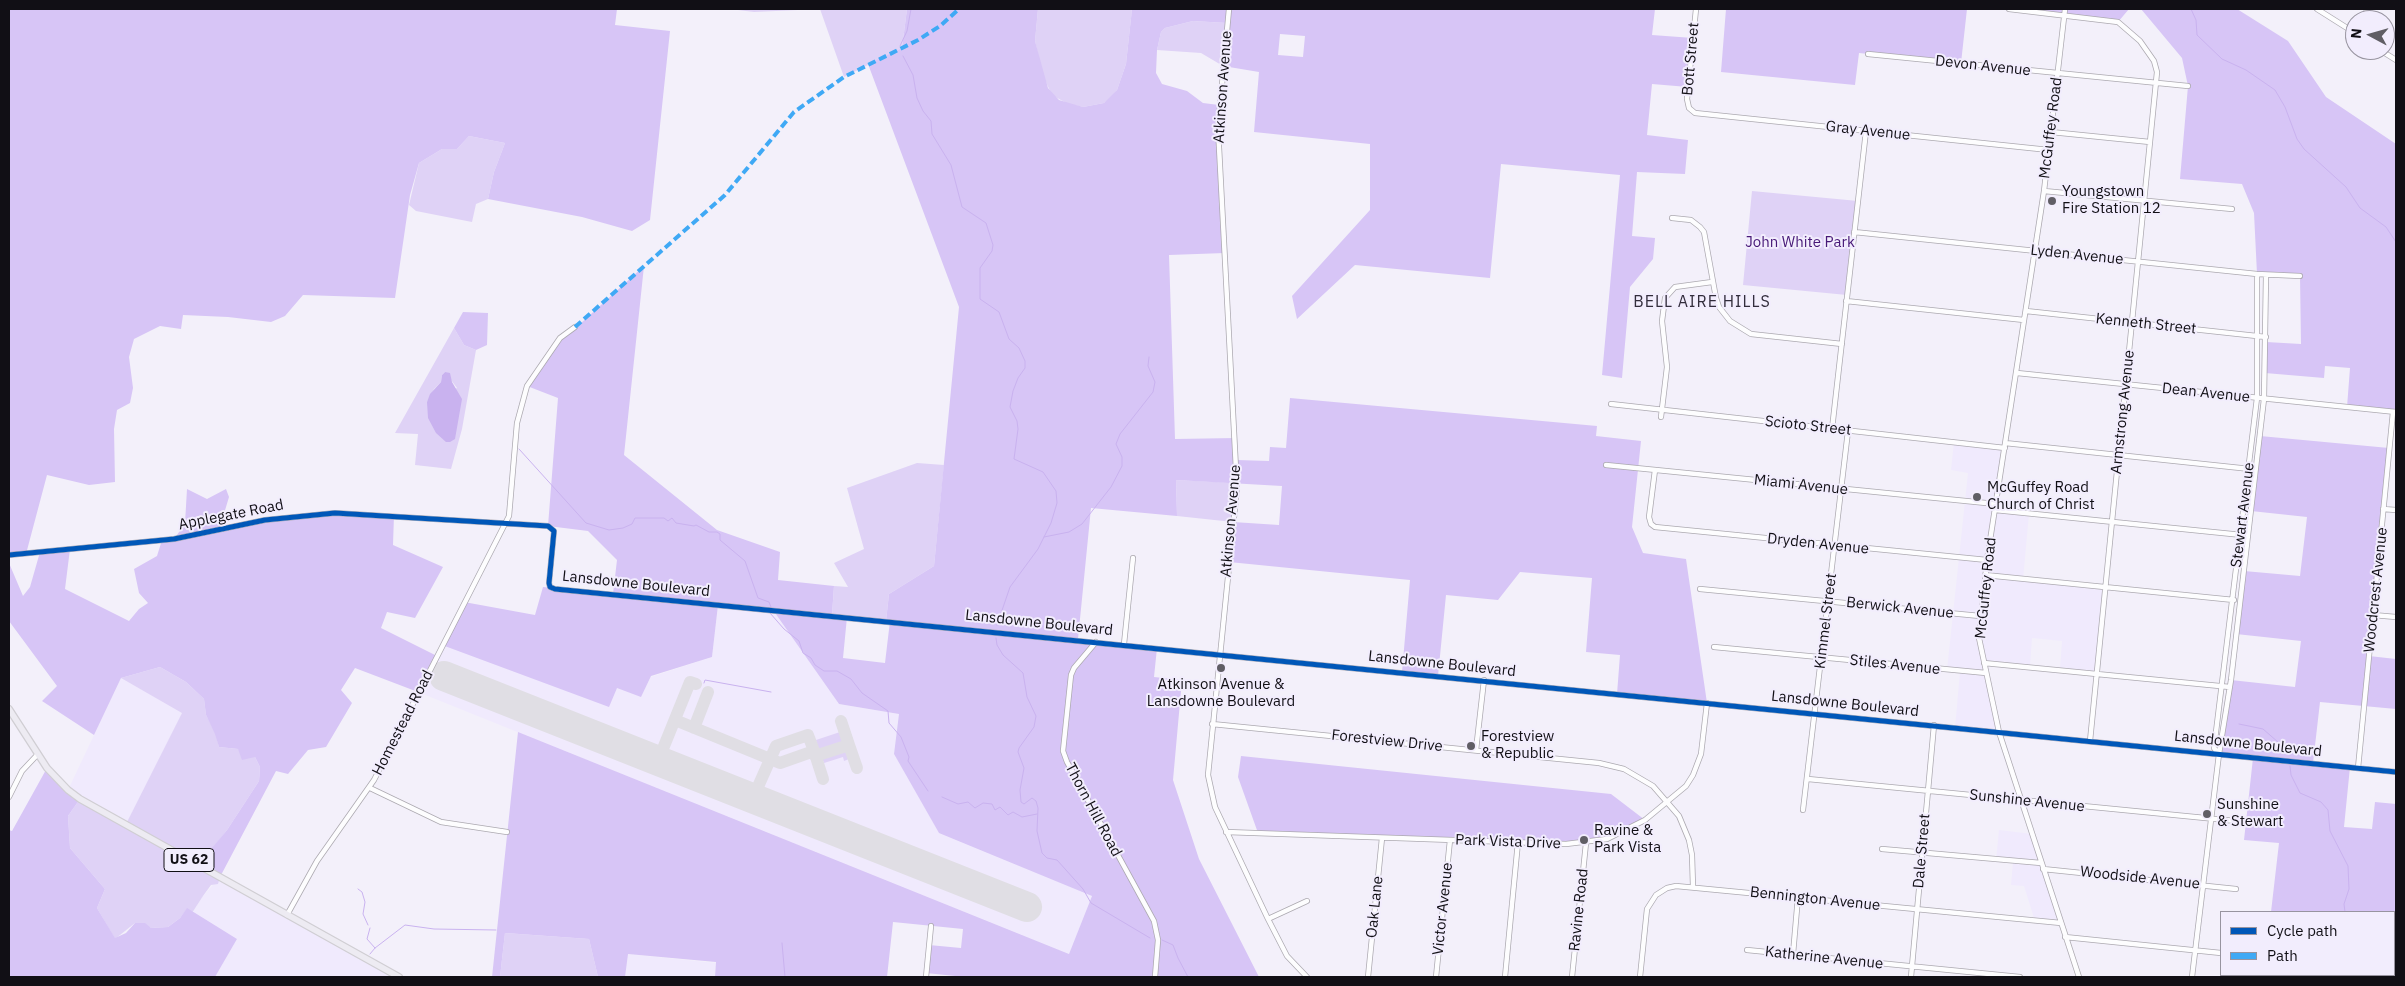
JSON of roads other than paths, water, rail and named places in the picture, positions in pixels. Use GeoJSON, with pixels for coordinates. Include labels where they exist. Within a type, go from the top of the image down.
{"type":"FeatureCollection","features":[{"type":"Feature","properties":{"kind":"main road","name":"US 62"},"geometry":{"type":"LineString","coordinates":[[9,709],[57,780],[80,799],[399,977]]}},
{"type":"Feature","properties":{"kind":"street","name":"Atkinson Avenue"},"geometry":{"type":"LineString","coordinates":[[1228,9],[1218,115],[1218,137],[1237,488],[1208,766],[1209,785],[1215,807],[1268,920],[1287,956],[1307,977]]}},
{"type":"Feature","properties":{"kind":"street","name":"Bott Street"},"geometry":{"type":"LineString","coordinates":[[1689,108],[1687,95],[1696,9]]}},
{"type":"Feature","properties":{"kind":"street","name":"Armstrong Avenue"},"geometry":{"type":"LineString","coordinates":[[2009,9],[2112,20],[2126,26],[2154,61],[2157,72],[2090,741]]}},
{"type":"Feature","properties":{"kind":"street","name":"McGuffey Road"},"geometry":{"type":"LineString","coordinates":[[2065,9],[2036,250],[1987,560],[1979,638],[1999,732],[2079,977]]}},
{"type":"Feature","properties":{"kind":"street"},"geometry":{"type":"LineString","coordinates":[[2317,9],[2345,26]]}},
{"type":"Feature","properties":{"kind":"street","name":"Devon Avenue"},"geometry":{"type":"LineString","coordinates":[[1868,54],[2188,86]]}},
{"type":"Feature","properties":{"kind":"street","name":"Gray Avenue"},"geometry":{"type":"LineString","coordinates":[[1689,108],[1701,114],[2049,150]]}},
{"type":"Feature","properties":{"kind":"street"},"geometry":{"type":"LineString","coordinates":[[1832,429],[1866,131]]}},
{"type":"Feature","properties":{"kind":"street"},"geometry":{"type":"LineString","coordinates":[[2051,132],[2150,142]]}},
{"type":"Feature","properties":{"kind":"street"},"geometry":{"type":"LineString","coordinates":[[2044,190],[2232,209]]}},
{"type":"Feature","properties":{"kind":"street"},"geometry":{"type":"LineString","coordinates":[[1672,218],[1691,220],[1702,229],[1708,243],[1712,282],[1719,307],[1727,318],[1742,330],[1760,335],[1842,344]]}},
{"type":"Feature","properties":{"kind":"street","name":"Lyden Avenue"},"geometry":{"type":"LineString","coordinates":[[1854,232],[2266,275],[2300,276]]}},
{"type":"Feature","properties":{"kind":"street","name":"Stewart Avenue"},"geometry":{"type":"LineString","coordinates":[[2219,754],[2214,748],[2257,398],[2257,274]]}},
{"type":"Feature","properties":{"kind":"street","name":"Stewart Avenue"},"geometry":{"type":"LineString","coordinates":[[2192,977],[2219,754],[2230,687],[2264,399],[2266,275]]}},
{"type":"Feature","properties":{"kind":"street"},"geometry":{"type":"LineString","coordinates":[[1661,417],[1667,367],[1662,321],[1664,298],[1675,287],[1712,282]]}},
{"type":"Feature","properties":{"kind":"street"},"geometry":{"type":"LineString","coordinates":[[1846,301],[2024,320]]}},
{"type":"Feature","properties":{"kind":"street","name":"Kenneth Street"},"geometry":{"type":"LineString","coordinates":[[2026,311],[2266,337]]}},
{"type":"Feature","properties":{"kind":"street","name":"Homestead Road"},"geometry":{"type":"LineString","coordinates":[[287,915],[317,860],[370,788],[509,516],[520,406],[527,386],[560,338],[575,328]]}},
{"type":"Feature","properties":{"kind":"street","name":"Dean Avenue"},"geometry":{"type":"LineString","coordinates":[[2017,373],[2395,412]]}},
{"type":"Feature","properties":{"kind":"street","name":"Scioto Street"},"geometry":{"type":"LineString","coordinates":[[1611,404],[1848,431],[2118,455],[2248,468],[2256,471]]}},
{"type":"Feature","properties":{"kind":"street","name":"Woodcrest Avenue"},"geometry":{"type":"LineString","coordinates":[[2358,768],[2383,509],[2395,412]]}},
{"type":"Feature","properties":{"kind":"street","name":"Kimmel Street"},"geometry":{"type":"LineString","coordinates":[[1803,810],[1848,431]]}},
{"type":"Feature","properties":{"kind":"street","name":"Miami Avenue"},"geometry":{"type":"LineString","coordinates":[[1606,465],[1841,489],[2112,522],[2248,535]]}},
{"type":"Feature","properties":{"kind":"street","name":"Dryden Avenue"},"geometry":{"type":"LineString","coordinates":[[1655,470],[1649,513],[1651,524],[1655,527],[1987,560]]}},
{"type":"Feature","properties":{"kind":"street"},"geometry":{"type":"LineString","coordinates":[[2383,509],[2396,510]]}},
{"type":"Feature","properties":{"kind":"street","name":"Applegate Road"},"geometry":{"type":"LineString","coordinates":[[9,555],[174,539],[265,520],[318,514],[362,513],[548,526]]}},
{"type":"Feature","properties":{"kind":"street","name":"Lansdowne Boulevard"},"geometry":{"type":"LineString","coordinates":[[548,526],[554,531],[549,583],[550,587],[555,588],[2396,772]]}},
{"type":"Feature","properties":{"kind":"street"},"geometry":{"type":"LineString","coordinates":[[1124,644],[1133,558]]}},
{"type":"Feature","properties":{"kind":"street"},"geometry":{"type":"LineString","coordinates":[[1985,575],[2240,601]]}},
{"type":"Feature","properties":{"kind":"street","name":"Berwick Avenue"},"geometry":{"type":"LineString","coordinates":[[1700,588],[1980,616]]}},
{"type":"Feature","properties":{"kind":"street"},"geometry":{"type":"LineString","coordinates":[[2373,615],[2396,617]]}},
{"type":"Feature","properties":{"kind":"street","name":"Thorn Hill Road"},"geometry":{"type":"LineString","coordinates":[[1096,642],[1074,668],[1071,675],[1063,751],[1081,788],[1154,921],[1158,940],[1155,977]]}},
{"type":"Feature","properties":{"kind":"street","name":"Stiles Avenue"},"geometry":{"type":"LineString","coordinates":[[1714,647],[1986,674]]}},
{"type":"Feature","properties":{"kind":"street"},"geometry":{"type":"LineString","coordinates":[[1984,663],[2230,687]]}},
{"type":"Feature","properties":{"kind":"street"},"geometry":{"type":"LineString","coordinates":[[1476,750],[1484,680]]}},
{"type":"Feature","properties":{"kind":"street","name":"Park Vista Drive"},"geometry":{"type":"LineString","coordinates":[[1226,832],[1518,842],[1586,843],[1607,839],[1627,831],[1645,820],[1686,786],[1699,763],[1707,703]]}},
{"type":"Feature","properties":{"kind":"street","name":"Forestview Drive"},"geometry":{"type":"LineString","coordinates":[[1212,724],[1610,765],[1630,772],[1647,781],[1679,816],[1689,840],[1693,864],[1693,887]]}},
{"type":"Feature","properties":{"kind":"street","name":"Dale Street"},"geometry":{"type":"LineString","coordinates":[[1911,977],[1934,725]]}},
{"type":"Feature","properties":{"kind":"street"},"geometry":{"type":"LineString","coordinates":[[9,797],[22,771],[38,754]]}},
{"type":"Feature","properties":{"kind":"street","name":"Sunshine Avenue"},"geometry":{"type":"LineString","coordinates":[[1808,779],[2246,822]]}},
{"type":"Feature","properties":{"kind":"street"},"geometry":{"type":"LineString","coordinates":[[370,788],[440,822],[507,832]]}},
{"type":"Feature","properties":{"kind":"street","name":"Oak Lane"},"geometry":{"type":"LineString","coordinates":[[1368,977],[1382,838]]}},
{"type":"Feature","properties":{"kind":"street","name":"Victor Avenue"},"geometry":{"type":"LineString","coordinates":[[1436,977],[1450,840]]}},
{"type":"Feature","properties":{"kind":"street"},"geometry":{"type":"LineString","coordinates":[[1504,977],[1518,842]]}},
{"type":"Feature","properties":{"kind":"street","name":"Ravine Road"},"geometry":{"type":"LineString","coordinates":[[1572,977],[1586,843]]}},
{"type":"Feature","properties":{"kind":"street"},"geometry":{"type":"LineString","coordinates":[[1882,849],[2041,863]]}},
{"type":"Feature","properties":{"kind":"street","name":"Woodside Avenue"},"geometry":{"type":"LineString","coordinates":[[2043,868],[2236,889]]}},
{"type":"Feature","properties":{"kind":"street","name":"Bennington Avenue"},"geometry":{"type":"LineString","coordinates":[[1640,977],[1646,916],[1650,903],[1656,895],[1668,888],[1693,887],[2061,923]]}},
{"type":"Feature","properties":{"kind":"street"},"geometry":{"type":"LineString","coordinates":[[1793,954],[1798,897]]}},
{"type":"Feature","properties":{"kind":"street"},"geometry":{"type":"LineString","coordinates":[[1268,920],[1307,901]]}},
{"type":"Feature","properties":{"kind":"street"},"geometry":{"type":"LineString","coordinates":[[926,977],[931,926]]}},
{"type":"Feature","properties":{"kind":"street"},"geometry":{"type":"LineString","coordinates":[[2066,937],[2220,953]]}},
{"type":"Feature","properties":{"kind":"street","name":"Katherine Avenue"},"geometry":{"type":"LineString","coordinates":[[1747,950],[2020,977]]}},
{"type":"Feature","properties":{"kind":"waterway"},"geometry":{"type":"LineString","coordinates":[[900,46],[907,31],[911,9]]}},
{"type":"Feature","properties":{"kind":"waterway"},"geometry":{"type":"LineString","coordinates":[[2191,9],[2196,20],[2197,35],[2222,59],[2246,70],[2275,90],[2285,107],[2297,139],[2304,149],[2346,187],[2360,208],[2386,227],[2396,242]]}},
{"type":"Feature","properties":{"kind":"waterway"},"geometry":{"type":"LineString","coordinates":[[903,56],[913,75],[917,98],[923,111],[931,121],[932,134],[951,165],[962,207],[986,223],[993,245],[992,251],[980,268],[980,299],[999,312],[1009,339],[1019,348],[1025,361],[1025,368],[1018,378],[1010,407],[1017,421],[1018,429],[1014,459],[1043,472],[1056,491],[1057,503],[1051,523],[1038,549],[1010,587],[997,625]]}},
{"type":"Feature","properties":{"kind":"waterway"},"geometry":{"type":"LineString","coordinates":[[1044,537],[1069,532],[1082,524],[1111,487],[1122,466],[1122,457],[1116,444],[1120,434],[1153,392],[1155,382],[1148,366],[1149,357]]}},
{"type":"Feature","properties":{"kind":"waterway"},"geometry":{"type":"LineString","coordinates":[[519,449],[586,523],[609,530],[623,528],[632,524],[635,518],[664,518],[668,521],[672,518],[676,523],[696,525],[709,532],[717,532],[720,534],[720,540],[745,561],[758,598],[769,602],[771,607]]}},
{"type":"Feature","properties":{"kind":"waterway"},"geometry":{"type":"LineString","coordinates":[[770,613],[784,629],[799,641],[803,653],[811,658],[815,665],[824,671],[837,671],[851,679],[862,693],[888,711],[889,723],[901,737],[909,757],[908,761],[928,791]]}},
{"type":"Feature","properties":{"kind":"waterway"},"geometry":{"type":"LineString","coordinates":[[996,638],[997,645],[1003,655],[1023,673],[1027,697],[1036,716],[1034,727],[1018,752],[1024,768],[1020,790],[1021,802],[1024,804],[1032,798],[1036,801],[1038,808],[1037,831],[1042,853],[1047,858],[1057,860],[1083,889],[1091,903],[1150,938]]}},
{"type":"Feature","properties":{"kind":"waterway"},"geometry":{"type":"LineString","coordinates":[[704,683],[705,680],[771,692]]}},
{"type":"Feature","properties":{"kind":"waterway"},"geometry":{"type":"LineString","coordinates":[[2239,724],[2263,729],[2286,749],[2290,755]]}},
{"type":"Feature","properties":{"kind":"waterway"},"geometry":{"type":"LineString","coordinates":[[2290,766],[2291,775],[2300,793],[2321,802],[2328,810],[2330,831],[2348,866],[2349,889],[2344,904],[2345,911]]}},
{"type":"Feature","properties":{"kind":"waterway"},"geometry":{"type":"LineString","coordinates":[[942,797],[958,804],[968,802],[975,808],[983,803],[992,804],[995,810],[1000,807],[1008,815],[1013,812],[1022,817],[1037,814]]}},
{"type":"Feature","properties":{"kind":"waterway"},"geometry":{"type":"LineString","coordinates":[[358,889],[362,892],[365,902],[363,914],[368,925]]}},
{"type":"Feature","properties":{"kind":"waterway"},"geometry":{"type":"LineString","coordinates":[[370,954],[405,925],[434,929],[496,930]]}},
{"type":"Feature","properties":{"kind":"waterway"},"geometry":{"type":"LineString","coordinates":[[370,928],[367,939],[375,948]]}},
{"type":"Feature","properties":{"kind":"waterway"},"geometry":{"type":"LineString","coordinates":[[1162,940],[1173,945],[1188,977]]}},
{"type":"Feature","properties":{"kind":"waterway"},"geometry":{"type":"LineString","coordinates":[[782,943],[785,977]]}},
{"type":"Feature","properties":{"kind":"place","name":"Youngstown Fire Station 12"},"geometry":{"type":"Point","coordinates":[2052,201]}},
{"type":"Feature","properties":{"kind":"place","name":"McGuffey Road Church of Christ"},"geometry":{"type":"Point","coordinates":[1977,497]}},
{"type":"Feature","properties":{"kind":"place","name":"Atkinson Avenue & Lansdowne Boulevard"},"geometry":{"type":"Point","coordinates":[1221,668]}},
{"type":"Feature","properties":{"kind":"place","name":"Forestview & Republic"},"geometry":{"type":"Point","coordinates":[1471,746]}},
{"type":"Feature","properties":{"kind":"place","name":"Sunshine & Stewart"},"geometry":{"type":"Point","coordinates":[2207,814]}},
{"type":"Feature","properties":{"kind":"place","name":"Ravine & Park Vista"},"geometry":{"type":"Point","coordinates":[1584,840]}},
{"type":"Feature","properties":{"kind":"district","name":"BELL AIRE HILLS"},"geometry":{"type":"Point","coordinates":[1702,302]}},
{"type":"Feature","properties":{"kind":"park label","name":"John White Park"},"geometry":{"type":"Point","coordinates":[1800,243]}}]}
